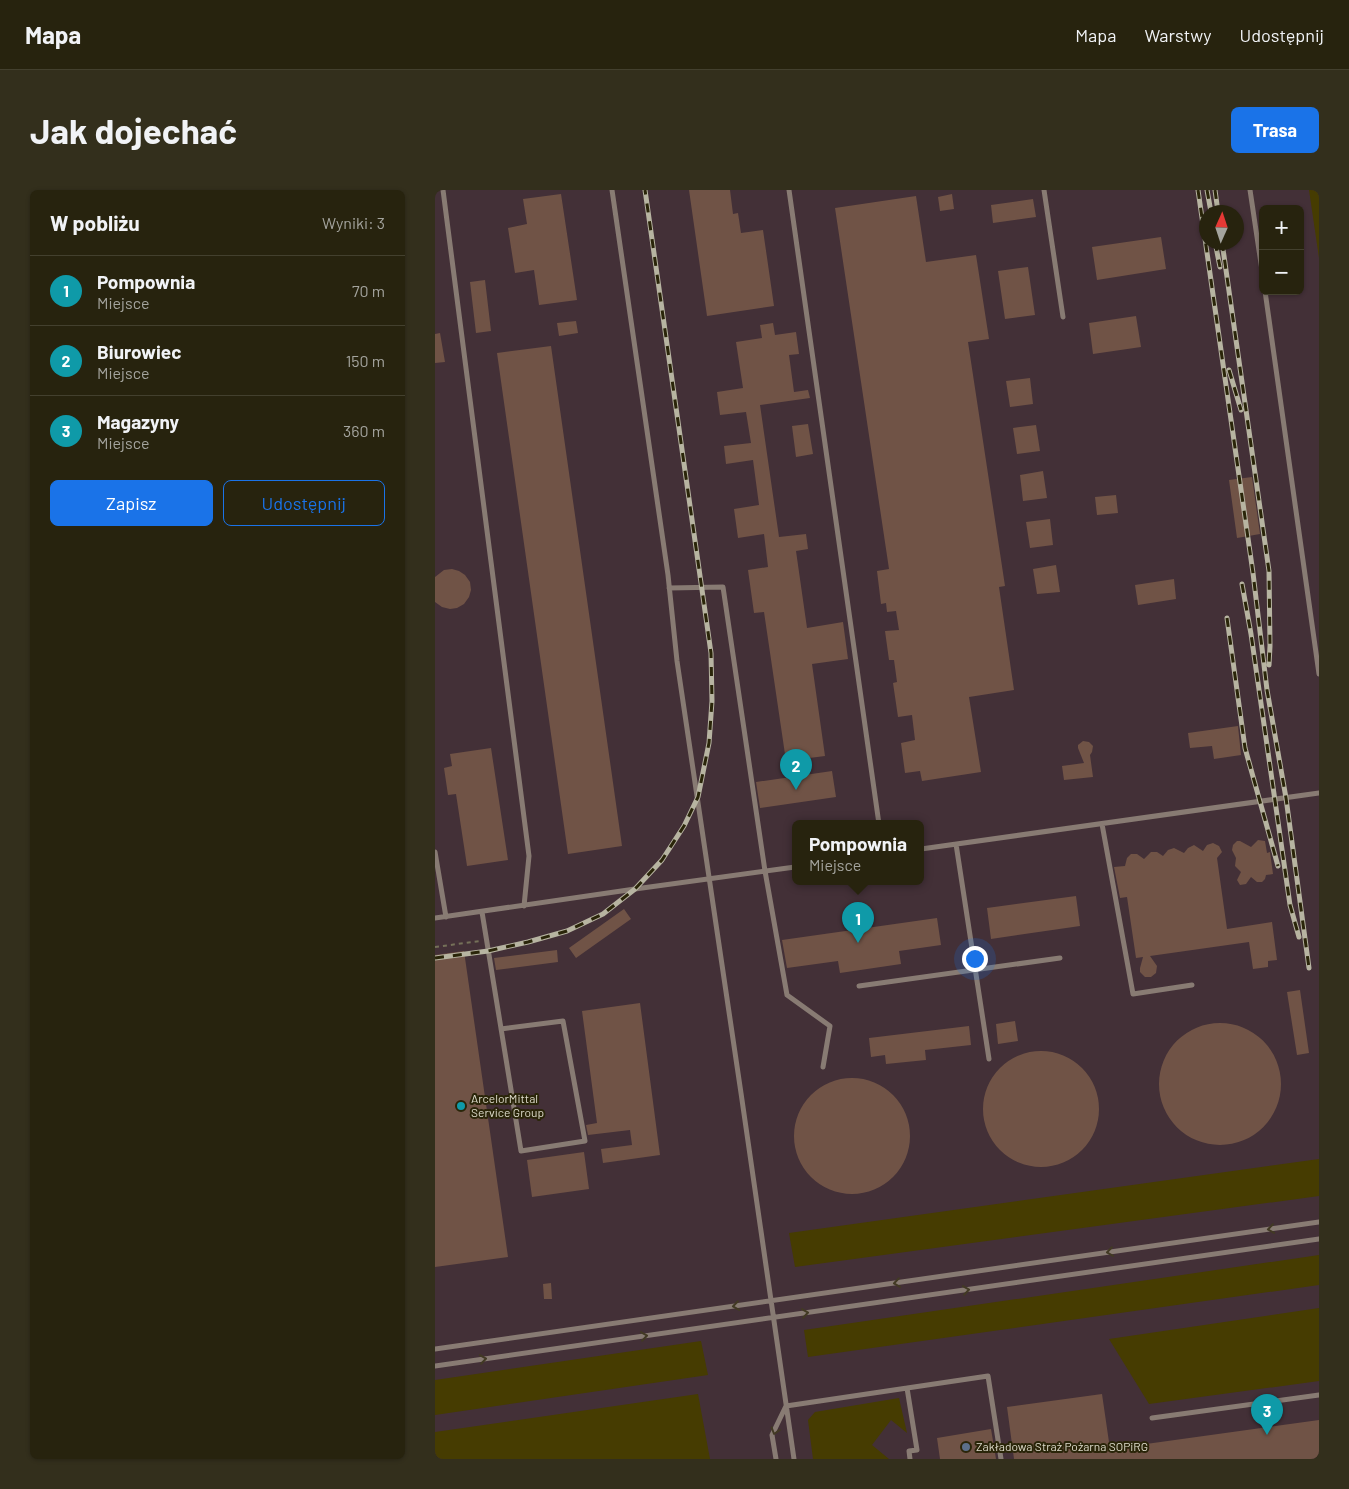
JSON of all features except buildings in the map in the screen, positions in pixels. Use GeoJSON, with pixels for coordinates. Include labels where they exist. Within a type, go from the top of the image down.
{"type":"FeatureCollection","features":[{"type":"Feature","properties":{"kind":"lane"},"geometry":{"type":"LineString","coordinates":[[443,190],[529,856],[523,906]]}},
{"type":"Feature","properties":{"kind":"lane"},"geometry":{"type":"LineString","coordinates":[[612,190],[669,588],[677,661],[794,1459]]}},
{"type":"Feature","properties":{"kind":"lane"},"geometry":{"type":"LineString","coordinates":[[789,190],[878,820]]}},
{"type":"Feature","properties":{"kind":"lane"},"geometry":{"type":"LineString","coordinates":[[1044,190],[1063,317]]}},
{"type":"Feature","properties":{"kind":"lane"},"geometry":{"type":"LineString","coordinates":[[1251,190],[1259,250]]}},
{"type":"Feature","properties":{"kind":"lane"},"geometry":{"type":"LineString","coordinates":[[1266,295],[1319,674]]}},
{"type":"Feature","properties":{"kind":"lane"},"geometry":{"type":"LineString","coordinates":[[669,588],[723,587],[765,871],[787,995],[830,1026],[823,1067]]}},
{"type":"Feature","properties":{"kind":"lane"},"geometry":{"type":"LineString","coordinates":[[924,849],[1319,793]]}},
{"type":"Feature","properties":{"kind":"lane"},"geometry":{"type":"LineString","coordinates":[[1102,824],[1133,994],[1192,985]]}},
{"type":"Feature","properties":{"kind":"lane"},"geometry":{"type":"LineString","coordinates":[[956,844],[989,1059]]}},
{"type":"Feature","properties":{"kind":"lane"},"geometry":{"type":"LineString","coordinates":[[435,852],[446,917]]}},
{"type":"Feature","properties":{"kind":"lane"},"geometry":{"type":"LineString","coordinates":[[435,918],[792,867]]}},
{"type":"Feature","properties":{"kind":"lane"},"geometry":{"type":"LineString","coordinates":[[482,912],[487,940],[501,1029],[521,1151],[585,1141],[563,1021],[501,1029]]}},
{"type":"Feature","properties":{"kind":"lane"},"geometry":{"type":"LineString","coordinates":[[859,986],[1060,958]]}},
{"type":"Feature","properties":{"kind":"lane"},"geometry":{"type":"LineString","coordinates":[[435,1349],[1319,1222]]}},
{"type":"Feature","properties":{"kind":"lane"},"geometry":{"type":"LineString","coordinates":[[435,1366],[1319,1240]]}},
{"type":"Feature","properties":{"kind":"lane"},"geometry":{"type":"LineString","coordinates":[[786,1406],[988,1376],[1001,1459]]}},
{"type":"Feature","properties":{"kind":"lane"},"geometry":{"type":"LineString","coordinates":[[907,1388],[917,1450],[909,1451],[910,1459]]}},
{"type":"Feature","properties":{"kind":"lane"},"geometry":{"type":"LineString","coordinates":[[1152,1418],[1319,1395]]}},
{"type":"Feature","properties":{"kind":"lane"},"geometry":{"type":"LineString","coordinates":[[776,1459],[772,1435],[786,1406]]}},
{"type":"Feature","properties":{"kind":"path"},"geometry":{"type":"LineString","coordinates":[[435,947],[487,940]]}},
{"type":"Feature","properties":{"kind":"shaded area"},"geometry":{"type":"Polygon","coordinates":[[[435,190],[1319,190],[1319,1459],[435,1459],[435,190]]]}},
{"type":"Feature","properties":{"kind":"shaded area"},"geometry":{"type":"Polygon","coordinates":[[[1309,190],[1319,190],[1319,258],[1309,190]]]}},
{"type":"Feature","properties":{"kind":"shaded area"},"geometry":{"type":"Polygon","coordinates":[[[1319,1159],[1319,1196],[795,1267],[789,1233],[1319,1159]]]}},
{"type":"Feature","properties":{"kind":"shaded area"},"geometry":{"type":"Polygon","coordinates":[[[1319,1255],[1319,1285],[808,1357],[804,1330],[1319,1255]]]}},
{"type":"Feature","properties":{"kind":"shaded area"},"geometry":{"type":"Polygon","coordinates":[[[1319,1308],[1319,1381],[1149,1404],[1109,1339],[1319,1308]]]}},
{"type":"Feature","properties":{"kind":"shaded area"},"geometry":{"type":"Polygon","coordinates":[[[701,1341],[708,1375],[435,1415],[435,1380],[701,1341]]]}},
{"type":"Feature","properties":{"kind":"shaded area"},"geometry":{"type":"Polygon","coordinates":[[[698,1394],[710,1459],[435,1459],[435,1432],[698,1394]]]}},
{"type":"Feature","properties":{"kind":"shaded area"},"geometry":{"type":"Polygon","coordinates":[[[899,1398],[907,1433],[891,1420],[872,1445],[889,1459],[813,1459],[808,1420],[815,1412],[899,1398]]]}},
{"type":"Feature","properties":{"kind":"railway"},"geometry":{"type":"LineString","coordinates":[[435,958],[488,951],[528,942],[567,931],[603,914],[635,889],[662,860],[684,826],[698,797],[709,743],[712,701],[711,653],[645,190]]}},
{"type":"Feature","properties":{"kind":"railway"},"geometry":{"type":"LineString","coordinates":[[1198,190],[1253,573],[1267,690],[1286,798],[1309,968]]}},
{"type":"Feature","properties":{"kind":"railway"},"geometry":{"type":"LineString","coordinates":[[1207,190],[1210,205]]}},
{"type":"Feature","properties":{"kind":"railway"},"geometry":{"type":"LineString","coordinates":[[1215,190],[1217,205]]}},
{"type":"Feature","properties":{"kind":"railway"},"geometry":{"type":"LineString","coordinates":[[1217,250],[1220,267]]}},
{"type":"Feature","properties":{"kind":"railway"},"geometry":{"type":"LineString","coordinates":[[1223,250],[1269,571],[1269,665]]}},
{"type":"Feature","properties":{"kind":"railway"},"geometry":{"type":"LineString","coordinates":[[1229,370],[1241,410]]}},
{"type":"Feature","properties":{"kind":"railway"},"geometry":{"type":"LineString","coordinates":[[1242,584],[1251,634],[1290,905],[1299,937]]}},
{"type":"Feature","properties":{"kind":"railway"},"geometry":{"type":"LineString","coordinates":[[1227,618],[1245,748],[1278,866]]}},
{"type":"Feature","properties":{"kind":"place","name":"Biurowiec"},"geometry":{"type":"Point","coordinates":[796,790]}},
{"type":"Feature","properties":{"kind":"place","name":"Pompownia"},"geometry":{"type":"Point","coordinates":[858,943]}},
{"type":"Feature","properties":{"kind":"place","name":"ArcelorMittal Service Group"},"geometry":{"type":"Point","coordinates":[461,1106]}},
{"type":"Feature","properties":{"kind":"place","name":"Magazyny"},"geometry":{"type":"Point","coordinates":[1267,1435]}},
{"type":"Feature","properties":{"kind":"place","name":"Zakładowa Straż Pożarna SOPiRG"},"geometry":{"type":"Point","coordinates":[966,1447]}}]}
